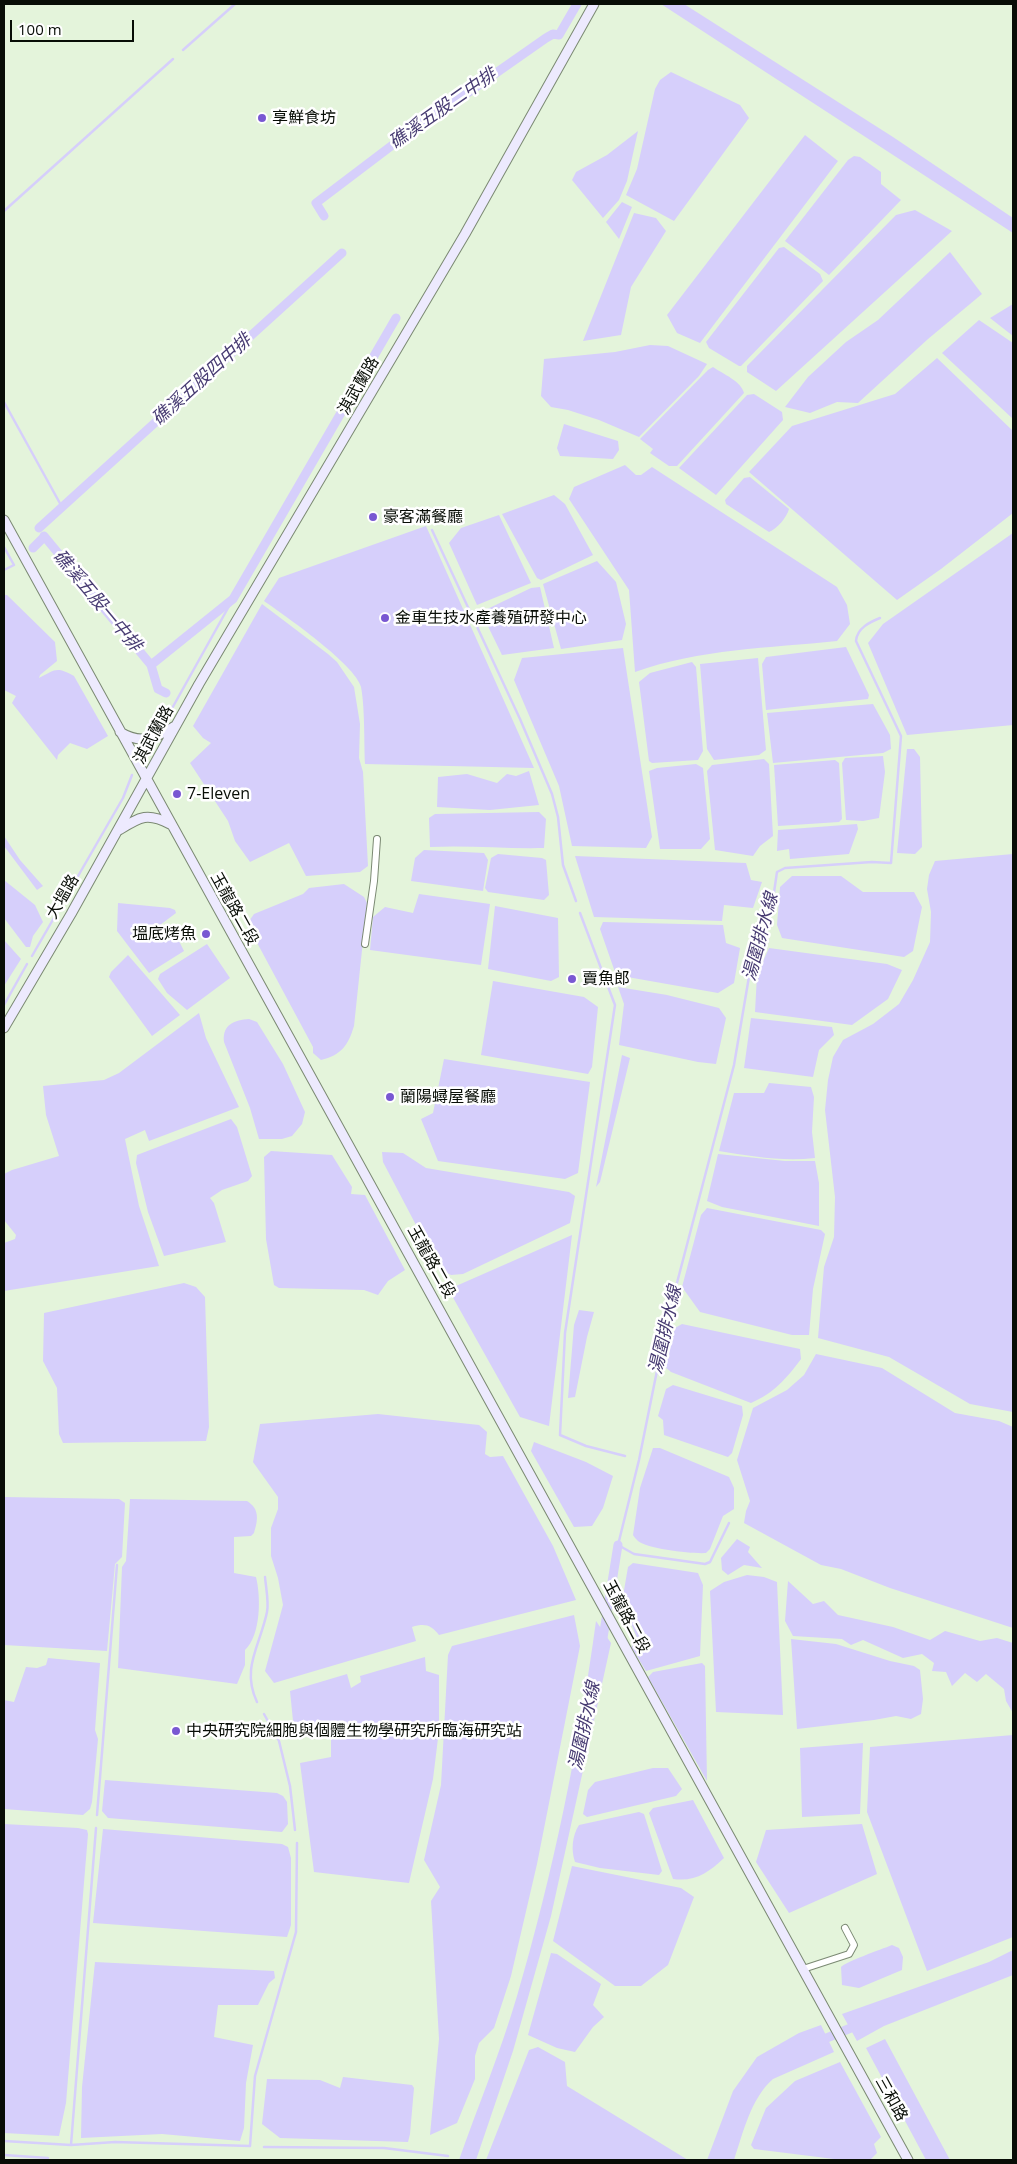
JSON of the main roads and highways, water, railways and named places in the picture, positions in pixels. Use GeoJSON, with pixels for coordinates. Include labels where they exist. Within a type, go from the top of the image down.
{"type":"FeatureCollection","features":[{"type":"Feature","properties":{"kind":"main road","name":"淇武蘭路"},"geometry":{"type":"LineString","coordinates":[[146,780],[465,234],[594,4]]}},
{"type":"Feature","properties":{"kind":"main road","name":"玉龍路二段"},"geometry":{"type":"LineString","coordinates":[[4,520],[831,2020]]}},
{"type":"Feature","properties":{"kind":"main road"},"geometry":{"type":"LineString","coordinates":[[120,732],[131,739],[143,740],[160,736],[177,725]]}},
{"type":"Feature","properties":{"kind":"main road","name":"大塭路"},"geometry":{"type":"LineString","coordinates":[[4,1028],[146,780]]}},
{"type":"Feature","properties":{"kind":"main road"},"geometry":{"type":"LineString","coordinates":[[118,830],[138,818],[150,816],[171,825]]}},
{"type":"Feature","properties":{"kind":"main road","name":"三和路"},"geometry":{"type":"LineString","coordinates":[[831,2020],[908,2160]]}},
{"type":"Feature","properties":{"kind":"water"},"geometry":{"type":"Polygon","coordinates":[[[661,4],[684,4],[893,137],[1013,218],[1013,233],[661,4]]]}},
{"type":"Feature","properties":{"kind":"water"},"geometry":{"type":"Polygon","coordinates":[[[671,72],[740,105],[749,118],[674,221],[626,195],[637,169],[655,89],[660,80],[671,72]]]}},
{"type":"Feature","properties":{"kind":"water"},"geometry":{"type":"Polygon","coordinates":[[[638,131],[627,181],[619,200],[603,218],[572,180],[576,172],[607,155],[638,131]]]}},
{"type":"Feature","properties":{"kind":"water"},"geometry":{"type":"Polygon","coordinates":[[[805,135],[838,161],[700,343],[677,333],[667,315],[805,135]]]}},
{"type":"Feature","properties":{"kind":"water"},"geometry":{"type":"Polygon","coordinates":[[[854,156],[860,157],[881,172],[881,184],[901,200],[829,275],[785,241],[848,160],[854,156]]]}},
{"type":"Feature","properties":{"kind":"water"},"geometry":{"type":"Polygon","coordinates":[[[622,202],[632,207],[619,239],[606,222],[622,202]]]}},
{"type":"Feature","properties":{"kind":"water"},"geometry":{"type":"Polygon","coordinates":[[[915,210],[952,231],[776,391],[747,372],[747,366],[896,215],[915,210]]]}},
{"type":"Feature","properties":{"kind":"water"},"geometry":{"type":"Polygon","coordinates":[[[634,213],[656,218],[666,231],[631,287],[621,335],[583,341],[634,213]]]}},
{"type":"Feature","properties":{"kind":"water"},"geometry":{"type":"Polygon","coordinates":[[[784,247],[820,274],[823,281],[739,366],[709,348],[706,342],[779,248],[784,247]]]}},
{"type":"Feature","properties":{"kind":"water"},"geometry":{"type":"Polygon","coordinates":[[[950,252],[982,294],[928,339],[858,403],[837,402],[810,413],[785,407],[808,377],[846,342],[878,320],[950,252]]]}},
{"type":"Feature","properties":{"kind":"water"},"geometry":{"type":"Polygon","coordinates":[[[1013,304],[1013,336],[990,318],[1013,304]]]}},
{"type":"Feature","properties":{"kind":"water"},"geometry":{"type":"Polygon","coordinates":[[[979,320],[1013,343],[1013,419],[942,353],[979,320]]]}},
{"type":"Feature","properties":{"kind":"water"},"geometry":{"type":"Polygon","coordinates":[[[650,345],[668,346],[707,364],[699,376],[639,437],[599,420],[568,410],[551,407],[541,396],[544,359],[615,352],[650,345]]]}},
{"type":"Feature","properties":{"kind":"water"},"geometry":{"type":"Polygon","coordinates":[[[937,358],[1013,431],[1013,513],[941,569],[897,600],[749,472],[792,426],[895,394],[937,358]]]}},
{"type":"Feature","properties":{"kind":"water"},"geometry":{"type":"Polygon","coordinates":[[[713,367],[736,381],[744,393],[677,466],[669,466],[650,453],[653,449],[640,439],[713,367]]]}},
{"type":"Feature","properties":{"kind":"water"},"geometry":{"type":"Polygon","coordinates":[[[754,394],[782,412],[783,420],[716,495],[679,468],[747,395],[754,394]]]}},
{"type":"Feature","properties":{"kind":"water"},"geometry":{"type":"Polygon","coordinates":[[[564,424],[618,441],[619,450],[613,459],[560,456],[557,448],[564,424]]]}},
{"type":"Feature","properties":{"kind":"water"},"geometry":{"type":"Polygon","coordinates":[[[625,465],[636,475],[641,475],[652,467],[837,587],[847,605],[850,624],[837,641],[709,654],[659,664],[635,672],[629,590],[569,499],[574,487],[625,465]]]}},
{"type":"Feature","properties":{"kind":"water"},"geometry":{"type":"Polygon","coordinates":[[[750,477],[789,509],[781,522],[769,532],[726,504],[725,500],[744,478],[750,477]]]}},
{"type":"Feature","properties":{"kind":"water"},"geometry":{"type":"Polygon","coordinates":[[[554,495],[565,504],[593,555],[541,580],[537,578],[502,514],[554,495]]]}},
{"type":"Feature","properties":{"kind":"water"},"geometry":{"type":"Polygon","coordinates":[[[499,515],[531,583],[477,605],[449,543],[461,528],[499,515]]]}},
{"type":"Feature","properties":{"kind":"water"},"geometry":{"type":"Polygon","coordinates":[[[426,526],[534,768],[365,764],[362,695],[361,687],[356,678],[347,666],[318,641],[264,601],[279,578],[426,526]]]}},
{"type":"Feature","properties":{"kind":"water"},"geometry":{"type":"Polygon","coordinates":[[[1013,533],[1013,725],[907,735],[868,643],[883,624],[1013,533]]]}},
{"type":"Feature","properties":{"kind":"water"},"geometry":{"type":"Polygon","coordinates":[[[597,561],[616,582],[626,624],[622,640],[561,649],[543,584],[597,561]]]}},
{"type":"Feature","properties":{"kind":"water"},"geometry":{"type":"Polygon","coordinates":[[[540,587],[554,648],[502,655],[481,612],[531,588],[540,587]]]}},
{"type":"Feature","properties":{"kind":"water"},"geometry":{"type":"Polygon","coordinates":[[[4,595],[7,595],[55,642],[57,661],[39,678],[56,670],[74,676],[108,736],[87,749],[70,743],[58,755],[57,760],[12,703],[16,696],[4,690],[4,595]]]}},
{"type":"Feature","properties":{"kind":"water"},"geometry":{"type":"Polygon","coordinates":[[[262,604],[337,662],[354,687],[360,724],[359,758],[363,772],[368,866],[360,872],[306,876],[289,843],[250,862],[235,841],[228,821],[190,763],[211,743],[203,738],[193,726],[262,604]]]}},
{"type":"Feature","properties":{"kind":"water"},"geometry":{"type":"Polygon","coordinates":[[[846,647],[869,695],[868,699],[766,710],[762,664],[766,657],[846,647]]]}},
{"type":"Feature","properties":{"kind":"water"},"geometry":{"type":"Polygon","coordinates":[[[623,648],[652,837],[646,848],[572,846],[559,786],[514,680],[522,658],[623,648]]]}},
{"type":"Feature","properties":{"kind":"water"},"geometry":{"type":"Polygon","coordinates":[[[758,658],[766,750],[759,755],[714,760],[707,749],[700,664],[758,658]]]}},
{"type":"Feature","properties":{"kind":"water"},"geometry":{"type":"Polygon","coordinates":[[[692,662],[696,667],[703,751],[698,760],[652,763],[649,761],[639,682],[650,673],[692,662]]]}},
{"type":"Feature","properties":{"kind":"water"},"geometry":{"type":"Polygon","coordinates":[[[873,704],[890,735],[891,749],[883,753],[773,763],[767,713],[873,704]]]}},
{"type":"Feature","properties":{"kind":"water"},"geometry":{"type":"Polygon","coordinates":[[[907,749],[914,749],[920,757],[922,847],[915,854],[897,853],[907,749]]]}},
{"type":"Feature","properties":{"kind":"water"},"geometry":{"type":"Polygon","coordinates":[[[883,756],[885,772],[879,818],[863,821],[846,820],[842,763],[845,758],[883,756]]]}},
{"type":"Feature","properties":{"kind":"water"},"geometry":{"type":"Polygon","coordinates":[[[764,759],[769,764],[773,836],[760,846],[753,856],[715,850],[707,771],[712,765],[764,759]]]}},
{"type":"Feature","properties":{"kind":"water"},"geometry":{"type":"Polygon","coordinates":[[[835,760],[839,763],[842,819],[839,822],[778,826],[774,765],[835,760]]]}},
{"type":"Feature","properties":{"kind":"water"},"geometry":{"type":"Polygon","coordinates":[[[696,764],[703,768],[710,839],[701,849],[660,849],[649,771],[657,768],[696,764]]]}},
{"type":"Feature","properties":{"kind":"water"},"geometry":{"type":"Polygon","coordinates":[[[529,771],[539,805],[490,810],[437,807],[438,777],[467,774],[497,783],[507,774],[516,776],[529,771]]]}},
{"type":"Feature","properties":{"kind":"water"},"geometry":{"type":"Polygon","coordinates":[[[539,812],[546,819],[544,848],[430,847],[429,818],[435,814],[539,812]]]}},
{"type":"Feature","properties":{"kind":"water"},"geometry":{"type":"Polygon","coordinates":[[[857,824],[858,829],[849,854],[790,859],[789,849],[777,851],[778,830],[857,824]]]}},
{"type":"Feature","properties":{"kind":"water"},"geometry":{"type":"Polygon","coordinates":[[[4,836],[20,860],[43,886],[37,890],[4,846],[4,836]]]}},
{"type":"Feature","properties":{"kind":"water"},"geometry":{"type":"Polygon","coordinates":[[[424,850],[484,853],[488,860],[483,891],[411,881],[415,858],[424,850]]]}},
{"type":"Feature","properties":{"kind":"water"},"geometry":{"type":"Polygon","coordinates":[[[498,854],[546,860],[549,895],[544,900],[488,892],[485,888],[491,858],[498,854]]]}},
{"type":"Feature","properties":{"kind":"water"},"geometry":{"type":"Polygon","coordinates":[[[1013,854],[1013,1412],[970,1404],[889,1357],[818,1338],[824,1267],[834,1237],[835,1197],[825,1110],[828,1080],[833,1057],[843,1040],[873,1024],[899,1004],[913,980],[930,942],[931,912],[927,889],[929,875],[935,861],[1013,854]]]}},
{"type":"Feature","properties":{"kind":"water"},"geometry":{"type":"Polygon","coordinates":[[[575,856],[746,863],[751,880],[762,882],[753,908],[724,905],[722,921],[594,917],[575,856]]]}},
{"type":"Feature","properties":{"kind":"water"},"geometry":{"type":"Polygon","coordinates":[[[792,876],[841,876],[863,892],[914,892],[922,907],[913,951],[904,957],[782,938],[777,925],[780,887],[792,876]]]}},
{"type":"Feature","properties":{"kind":"water"},"geometry":{"type":"Polygon","coordinates":[[[4,880],[35,905],[43,922],[33,936],[30,947],[26,947],[4,918],[4,880]]]}},
{"type":"Feature","properties":{"kind":"water"},"geometry":{"type":"Polygon","coordinates":[[[344,884],[364,897],[367,903],[354,1026],[343,1049],[321,1060],[313,1053],[313,1047],[247,924],[254,914],[303,894],[309,888],[344,884]]]}},
{"type":"Feature","properties":{"kind":"water"},"geometry":{"type":"Polygon","coordinates":[[[419,894],[490,904],[481,965],[370,950],[373,917],[385,907],[413,913],[419,894]]]}},
{"type":"Feature","properties":{"kind":"water"},"geometry":{"type":"Polygon","coordinates":[[[118,903],[175,910],[176,913],[160,925],[172,938],[177,937],[184,951],[149,973],[117,931],[118,903]]]}},
{"type":"Feature","properties":{"kind":"water"},"geometry":{"type":"Polygon","coordinates":[[[495,906],[558,918],[559,977],[551,981],[488,969],[495,906]]]}},
{"type":"Feature","properties":{"kind":"water"},"geometry":{"type":"Polygon","coordinates":[[[603,922],[723,925],[726,943],[740,948],[734,983],[718,993],[616,975],[600,929],[603,922]]]}},
{"type":"Feature","properties":{"kind":"water"},"geometry":{"type":"Polygon","coordinates":[[[4,940],[21,959],[4,986],[4,940]]]}},
{"type":"Feature","properties":{"kind":"water"},"geometry":{"type":"Polygon","coordinates":[[[207,944],[230,978],[187,1010],[167,993],[158,979],[160,974],[207,944]]]}},
{"type":"Feature","properties":{"kind":"water"},"geometry":{"type":"Polygon","coordinates":[[[769,948],[887,964],[902,970],[888,999],[852,1025],[755,1012],[757,975],[769,948]]]}},
{"type":"Feature","properties":{"kind":"water"},"geometry":{"type":"Polygon","coordinates":[[[128,955],[180,1015],[152,1036],[109,977],[111,972],[128,955]]]}},
{"type":"Feature","properties":{"kind":"water"},"geometry":{"type":"Polygon","coordinates":[[[493,981],[584,997],[598,1007],[592,1067],[588,1074],[481,1055],[493,981]]]}},
{"type":"Feature","properties":{"kind":"water"},"geometry":{"type":"Polygon","coordinates":[[[618,987],[667,995],[719,1008],[726,1018],[716,1064],[619,1045],[624,1004],[618,987]]]}},
{"type":"Feature","properties":{"kind":"water"},"geometry":{"type":"Polygon","coordinates":[[[199,1013],[206,1038],[239,1107],[149,1141],[145,1130],[125,1139],[139,1206],[159,1266],[4,1291],[4,1243],[15,1239],[16,1235],[4,1220],[4,1174],[59,1156],[46,1115],[43,1086],[104,1080],[119,1073],[199,1013]]]}},
{"type":"Feature","properties":{"kind":"water"},"geometry":{"type":"Polygon","coordinates":[[[751,1018],[832,1027],[834,1035],[819,1050],[813,1077],[744,1068],[751,1018]]]}},
{"type":"Feature","properties":{"kind":"water"},"geometry":{"type":"Polygon","coordinates":[[[249,1019],[257,1022],[283,1064],[305,1112],[302,1124],[292,1136],[282,1139],[259,1139],[250,1108],[224,1042],[225,1031],[230,1024],[239,1020],[249,1019]]]}},
{"type":"Feature","properties":{"kind":"water"},"geometry":{"type":"Polygon","coordinates":[[[622,1055],[630,1058],[600,1182],[596,1187],[622,1055]]]}},
{"type":"Feature","properties":{"kind":"water"},"geometry":{"type":"Polygon","coordinates":[[[444,1059],[590,1082],[578,1173],[565,1179],[438,1161],[421,1119],[433,1113],[444,1059]]]}},
{"type":"Feature","properties":{"kind":"water"},"geometry":{"type":"Polygon","coordinates":[[[769,1083],[811,1087],[814,1097],[812,1132],[815,1158],[779,1159],[719,1151],[734,1093],[764,1093],[769,1083]]]}},
{"type":"Feature","properties":{"kind":"water"},"geometry":{"type":"Polygon","coordinates":[[[231,1119],[237,1127],[252,1176],[248,1181],[222,1190],[210,1198],[214,1203],[226,1242],[164,1256],[148,1212],[136,1163],[137,1155],[231,1119]]]}},
{"type":"Feature","properties":{"kind":"water"},"geometry":{"type":"Polygon","coordinates":[[[271,1151],[332,1155],[352,1187],[351,1194],[365,1195],[405,1270],[388,1281],[378,1295],[364,1290],[279,1288],[274,1285],[266,1239],[264,1157],[271,1151]]]}},
{"type":"Feature","properties":{"kind":"water"},"geometry":{"type":"Polygon","coordinates":[[[382,1152],[403,1153],[426,1168],[569,1192],[575,1196],[570,1223],[463,1274],[451,1275],[439,1269],[383,1162],[382,1152]]]}},
{"type":"Feature","properties":{"kind":"water"},"geometry":{"type":"Polygon","coordinates":[[[718,1154],[785,1161],[815,1161],[819,1183],[819,1226],[722,1207],[707,1201],[718,1154]]]}},
{"type":"Feature","properties":{"kind":"water"},"geometry":{"type":"Polygon","coordinates":[[[707,1208],[821,1230],[825,1234],[813,1289],[809,1335],[792,1335],[700,1312],[682,1287],[701,1215],[707,1208]]]}},
{"type":"Feature","properties":{"kind":"water"},"geometry":{"type":"Polygon","coordinates":[[[572,1235],[549,1426],[520,1417],[451,1294],[456,1286],[572,1235]]]}},
{"type":"Feature","properties":{"kind":"water"},"geometry":{"type":"Polygon","coordinates":[[[184,1283],[196,1287],[205,1297],[209,1427],[206,1441],[63,1443],[59,1434],[57,1388],[43,1361],[44,1313],[184,1283]]]}},
{"type":"Feature","properties":{"kind":"water"},"geometry":{"type":"Polygon","coordinates":[[[579,1310],[594,1312],[575,1397],[568,1398],[574,1325],[579,1310]]]}},
{"type":"Feature","properties":{"kind":"water"},"geometry":{"type":"Polygon","coordinates":[[[682,1324],[800,1349],[801,1359],[779,1385],[751,1403],[671,1372],[665,1367],[675,1328],[682,1324]]]}},
{"type":"Feature","properties":{"kind":"water"},"geometry":{"type":"Polygon","coordinates":[[[816,1354],[882,1368],[955,1413],[999,1421],[1013,1427],[1013,1628],[890,1588],[841,1569],[821,1565],[744,1523],[750,1501],[737,1460],[753,1408],[787,1390],[804,1375],[816,1354]]]}},
{"type":"Feature","properties":{"kind":"water"},"geometry":{"type":"Polygon","coordinates":[[[673,1385],[742,1406],[743,1415],[732,1453],[728,1457],[664,1435],[663,1420],[658,1416],[666,1389],[673,1385]]]}},
{"type":"Feature","properties":{"kind":"water"},"geometry":{"type":"Polygon","coordinates":[[[378,1414],[479,1425],[487,1432],[485,1454],[490,1457],[503,1456],[553,1546],[576,1600],[439,1635],[427,1626],[412,1627],[416,1641],[274,1683],[265,1671],[283,1605],[278,1578],[271,1556],[271,1528],[278,1509],[278,1497],[253,1462],[260,1424],[378,1414]]]}},
{"type":"Feature","properties":{"kind":"water"},"geometry":{"type":"Polygon","coordinates":[[[534,1442],[586,1462],[613,1476],[603,1508],[592,1526],[574,1527],[531,1451],[534,1442]]]}},
{"type":"Feature","properties":{"kind":"water"},"geometry":{"type":"Polygon","coordinates":[[[653,1448],[660,1448],[729,1477],[734,1488],[734,1509],[723,1516],[710,1549],[706,1553],[660,1549],[643,1544],[633,1535],[640,1488],[653,1448]]]}},
{"type":"Feature","properties":{"kind":"water"},"geometry":{"type":"Polygon","coordinates":[[[4,1497],[119,1499],[125,1503],[122,1557],[115,1564],[107,1651],[4,1645],[4,1497]]]}},
{"type":"Feature","properties":{"kind":"water"},"geometry":{"type":"Polygon","coordinates":[[[130,1499],[247,1501],[256,1511],[257,1519],[254,1533],[251,1536],[234,1537],[234,1573],[256,1577],[259,1595],[257,1626],[245,1650],[245,1665],[237,1684],[118,1668],[122,1567],[126,1561],[130,1499]]]}},
{"type":"Feature","properties":{"kind":"water"},"geometry":{"type":"Polygon","coordinates":[[[737,1539],[750,1547],[748,1552],[762,1568],[744,1565],[728,1575],[722,1570],[721,1558],[737,1539]]]}},
{"type":"Feature","properties":{"kind":"water"},"geometry":{"type":"Polygon","coordinates":[[[633,1563],[698,1573],[703,1585],[700,1656],[646,1671],[631,1647],[638,1640],[622,1602],[628,1567],[633,1563]]]}},
{"type":"Feature","properties":{"kind":"water"},"geometry":{"type":"Polygon","coordinates":[[[747,1575],[764,1577],[777,1582],[783,1715],[716,1712],[710,1591],[724,1582],[747,1575]]]}},
{"type":"Feature","properties":{"kind":"water"},"geometry":{"type":"Polygon","coordinates":[[[788,1581],[813,1604],[824,1601],[838,1615],[893,1627],[930,1640],[945,1631],[980,1641],[997,1638],[1013,1643],[1013,1713],[1006,1701],[1004,1689],[986,1674],[977,1682],[965,1673],[952,1686],[946,1672],[932,1671],[934,1663],[922,1654],[903,1658],[863,1640],[851,1645],[842,1639],[793,1636],[785,1621],[788,1581]]]}},
{"type":"Feature","properties":{"kind":"water"},"geometry":{"type":"Polygon","coordinates":[[[574,1615],[580,1646],[537,1864],[511,1976],[494,2028],[479,2043],[475,2056],[475,2079],[457,2123],[430,2135],[439,2039],[431,1901],[440,1887],[424,1860],[441,1785],[448,1655],[452,1646],[574,1615]]]}},
{"type":"Feature","properties":{"kind":"water"},"geometry":{"type":"Polygon","coordinates":[[[596,1621],[611,1643],[551,1916],[513,2051],[476,2160],[459,2160],[511,2017],[542,1904],[564,1810],[582,1715],[596,1621]]]}},
{"type":"Feature","properties":{"kind":"water"},"geometry":{"type":"Polygon","coordinates":[[[791,1639],[836,1644],[890,1661],[914,1666],[920,1670],[923,1699],[921,1714],[911,1719],[896,1716],[797,1729],[791,1639]]]}},
{"type":"Feature","properties":{"kind":"water"},"geometry":{"type":"Polygon","coordinates":[[[425,1657],[426,1671],[439,1675],[439,1730],[433,1779],[409,1883],[314,1872],[300,1763],[331,1757],[331,1732],[326,1724],[294,1731],[290,1691],[347,1674],[351,1688],[361,1682],[360,1676],[425,1657]]]}},
{"type":"Feature","properties":{"kind":"water"},"geometry":{"type":"Polygon","coordinates":[[[48,1658],[100,1663],[95,1730],[98,1739],[92,1802],[90,1809],[83,1815],[4,1809],[4,1700],[14,1702],[26,1667],[37,1668],[46,1665],[48,1658]]]}},
{"type":"Feature","properties":{"kind":"water"},"geometry":{"type":"Polygon","coordinates":[[[702,1663],[705,1666],[707,1781],[648,1677],[653,1672],[702,1663]]]}},
{"type":"Feature","properties":{"kind":"water"},"geometry":{"type":"Polygon","coordinates":[[[1013,1735],[1013,1937],[927,1971],[867,1812],[870,1747],[1013,1735]]]}},
{"type":"Feature","properties":{"kind":"water"},"geometry":{"type":"Polygon","coordinates":[[[863,1743],[860,1814],[802,1817],[800,1748],[863,1743]]]}},
{"type":"Feature","properties":{"kind":"water"},"geometry":{"type":"Polygon","coordinates":[[[653,1768],[668,1768],[682,1789],[676,1796],[587,1817],[583,1814],[588,1790],[595,1782],[653,1768]]]}},
{"type":"Feature","properties":{"kind":"water"},"geometry":{"type":"Polygon","coordinates":[[[105,1780],[277,1793],[283,1796],[287,1802],[288,1824],[282,1832],[108,1818],[102,1811],[105,1780]]]}},
{"type":"Feature","properties":{"kind":"water"},"geometry":{"type":"Polygon","coordinates":[[[693,1800],[724,1858],[695,1878],[673,1879],[649,1813],[653,1808],[693,1800]]]}},
{"type":"Feature","properties":{"kind":"water"},"geometry":{"type":"Polygon","coordinates":[[[639,1812],[644,1814],[662,1871],[659,1875],[600,1868],[575,1862],[573,1843],[579,1825],[639,1812]]]}},
{"type":"Feature","properties":{"kind":"water"},"geometry":{"type":"Polygon","coordinates":[[[4,1824],[78,1828],[87,1830],[88,1834],[66,2103],[59,2136],[4,2133],[4,1824]]]}},
{"type":"Feature","properties":{"kind":"water"},"geometry":{"type":"Polygon","coordinates":[[[862,1824],[877,1874],[789,1913],[756,1862],[766,1830],[862,1824]]]}},
{"type":"Feature","properties":{"kind":"water"},"geometry":{"type":"Polygon","coordinates":[[[103,1829],[282,1844],[288,1847],[291,1858],[291,1925],[287,1937],[93,1923],[103,1829]]]}},
{"type":"Feature","properties":{"kind":"water"},"geometry":{"type":"Polygon","coordinates":[[[572,1866],[681,1888],[694,1897],[668,1965],[641,1986],[615,1986],[553,1941],[572,1866]]]}},
{"type":"Feature","properties":{"kind":"water"},"geometry":{"type":"Polygon","coordinates":[[[892,1945],[899,1948],[903,1957],[902,1970],[859,1988],[842,1985],[841,1967],[892,1945]]]}},
{"type":"Feature","properties":{"kind":"water"},"geometry":{"type":"Polygon","coordinates":[[[1013,1950],[1013,1975],[884,2026],[857,2041],[842,2014],[989,1962],[1013,1950]]]}},
{"type":"Feature","properties":{"kind":"water"},"geometry":{"type":"Polygon","coordinates":[[[551,1953],[557,1954],[601,1984],[593,2005],[604,2017],[593,2027],[575,2052],[557,2048],[528,2035],[551,1953]]]}},
{"type":"Feature","properties":{"kind":"water"},"geometry":{"type":"Polygon","coordinates":[[[95,1962],[274,1971],[275,1978],[269,1983],[258,2005],[218,2005],[214,2037],[253,2045],[246,2083],[244,2128],[240,2141],[162,2134],[81,2138],[82,2087],[95,1962]]]}},
{"type":"Feature","properties":{"kind":"water"},"geometry":{"type":"Polygon","coordinates":[[[821,2025],[834,2052],[773,2079],[765,2087],[753,2106],[734,2160],[707,2160],[733,2091],[757,2057],[799,2033],[821,2025]]]}},
{"type":"Feature","properties":{"kind":"water"},"geometry":{"type":"Polygon","coordinates":[[[885,2039],[950,2160],[926,2160],[866,2048],[885,2039]]]}},
{"type":"Feature","properties":{"kind":"water"},"geometry":{"type":"Polygon","coordinates":[[[538,2047],[565,2062],[567,2086],[688,2160],[486,2160],[529,2050],[538,2047]]]}},
{"type":"Feature","properties":{"kind":"water"},"geometry":{"type":"Polygon","coordinates":[[[840,2062],[881,2137],[874,2144],[877,2153],[870,2160],[842,2160],[754,2149],[751,2145],[766,2108],[795,2081],[840,2062]]]}},
{"type":"Feature","properties":{"kind":"water"},"geometry":{"type":"Polygon","coordinates":[[[343,2077],[412,2085],[414,2088],[408,2142],[280,2138],[262,2124],[267,2079],[320,2080],[340,2088],[343,2077]]]}},
{"type":"Feature","properties":{"kind":"waterway"},"geometry":{"type":"LineString","coordinates":[[183,50],[235,4]]}},
{"type":"Feature","properties":{"kind":"waterway","name":"礁溪五股二中排"},"geometry":{"type":"LineString","coordinates":[[324,216],[316,203],[436,112],[456,101],[546,38],[553,34],[559,35],[577,4]]}},
{"type":"Feature","properties":{"kind":"waterway"},"geometry":{"type":"LineString","coordinates":[[4,211],[173,59]]}},
{"type":"Feature","properties":{"kind":"waterway","name":"礁溪五股四中排"},"geometry":{"type":"LineString","coordinates":[[39,528],[342,253]]}},
{"type":"Feature","properties":{"kind":"waterway"},"geometry":{"type":"LineString","coordinates":[[151,665],[233,599],[396,318]]}},
{"type":"Feature","properties":{"kind":"waterway","name":"礁溪五股一中排"},"geometry":{"type":"LineString","coordinates":[[4,402],[62,507]]}},
{"type":"Feature","properties":{"kind":"waterway"},"geometry":{"type":"LineString","coordinates":[[432,530],[520,719],[552,794],[558,817],[563,865],[576,901]]}},
{"type":"Feature","properties":{"kind":"waterway","name":"礁溪五股一中排"},"geometry":{"type":"LineString","coordinates":[[44,536],[151,665],[158,689],[166,693]]}},
{"type":"Feature","properties":{"kind":"waterway"},"geometry":{"type":"LineString","coordinates":[[33,548],[44,537]]}},
{"type":"Feature","properties":{"kind":"waterway"},"geometry":{"type":"LineString","coordinates":[[4,547],[14,565],[4,570]]}},
{"type":"Feature","properties":{"kind":"waterway"},"geometry":{"type":"LineString","coordinates":[[154,733],[165,721],[233,599]]}},
{"type":"Feature","properties":{"kind":"waterway","name":"湯圍排水線"},"geometry":{"type":"LineString","coordinates":[[729,1523],[710,1562],[705,1564],[634,1554],[618,1545],[639,1460],[667,1321],[734,1065],[752,959],[773,899],[777,872],[785,868],[872,862],[891,863],[901,736],[856,641],[861,629],[880,618]]}},
{"type":"Feature","properties":{"kind":"waterway"},"geometry":{"type":"LineString","coordinates":[[32,956],[123,798],[132,775]]}},
{"type":"Feature","properties":{"kind":"waterway"},"geometry":{"type":"LineString","coordinates":[[580,913],[615,1005],[565,1333],[560,1435],[586,1446],[625,1456]]}},
{"type":"Feature","properties":{"kind":"waterway"},"geometry":{"type":"LineString","coordinates":[[4,1005],[27,964]]}},
{"type":"Feature","properties":{"kind":"waterway","name":"湯圍排水線"},"geometry":{"type":"LineString","coordinates":[[602,1644],[618,1545]]}},
{"type":"Feature","properties":{"kind":"waterway"},"geometry":{"type":"LineString","coordinates":[[97,1815],[117,1565]]}},
{"type":"Feature","properties":{"kind":"waterway"},"geometry":{"type":"LineString","coordinates":[[257,1702],[253,1690],[251,1668],[267,1612],[268,1599],[265,1577]]}},
{"type":"Feature","properties":{"kind":"waterway"},"geometry":{"type":"LineString","coordinates":[[264,1714],[279,1741],[290,1786],[295,1830]]}},
{"type":"Feature","properties":{"kind":"waterway"},"geometry":{"type":"LineString","coordinates":[[71,2145],[96,1828]]}},
{"type":"Feature","properties":{"kind":"waterway"},"geometry":{"type":"LineString","coordinates":[[250,2146],[255,2076],[296,1932],[297,1843]]}},
{"type":"Feature","properties":{"kind":"waterway"},"geometry":{"type":"LineString","coordinates":[[817,2042],[858,2025]]}},
{"type":"Feature","properties":{"kind":"waterway"},"geometry":{"type":"LineString","coordinates":[[4,2141],[71,2145],[115,2142],[250,2146]]}},
{"type":"Feature","properties":{"kind":"waterway"},"geometry":{"type":"LineString","coordinates":[[264,2147],[384,2148],[448,2156]]}},
{"type":"Feature","properties":{"kind":"waterway"},"geometry":{"type":"LineString","coordinates":[[4,2155],[48,2158]]}},
{"type":"Feature","properties":{"kind":"place","name":"享鮮食坊"},"geometry":{"type":"Point","coordinates":[262,118]}},
{"type":"Feature","properties":{"kind":"place","name":"豪客滿餐廳"},"geometry":{"type":"Point","coordinates":[373,517]}},
{"type":"Feature","properties":{"kind":"place","name":"金車生技水產養殖研發中心"},"geometry":{"type":"Point","coordinates":[385,618]}},
{"type":"Feature","properties":{"kind":"place","name":"7-Eleven"},"geometry":{"type":"Point","coordinates":[177,794]}},
{"type":"Feature","properties":{"kind":"place","name":"塭底烤魚"},"geometry":{"type":"Point","coordinates":[206,934]}},
{"type":"Feature","properties":{"kind":"place","name":"賣魚郎"},"geometry":{"type":"Point","coordinates":[572,979]}},
{"type":"Feature","properties":{"kind":"place","name":"蘭陽蟳屋餐廳"},"geometry":{"type":"Point","coordinates":[390,1097]}},
{"type":"Feature","properties":{"kind":"place","name":"中央研究院細胞與個體生物學研究所臨海研究站"},"geometry":{"type":"Point","coordinates":[176,1731]}}]}
